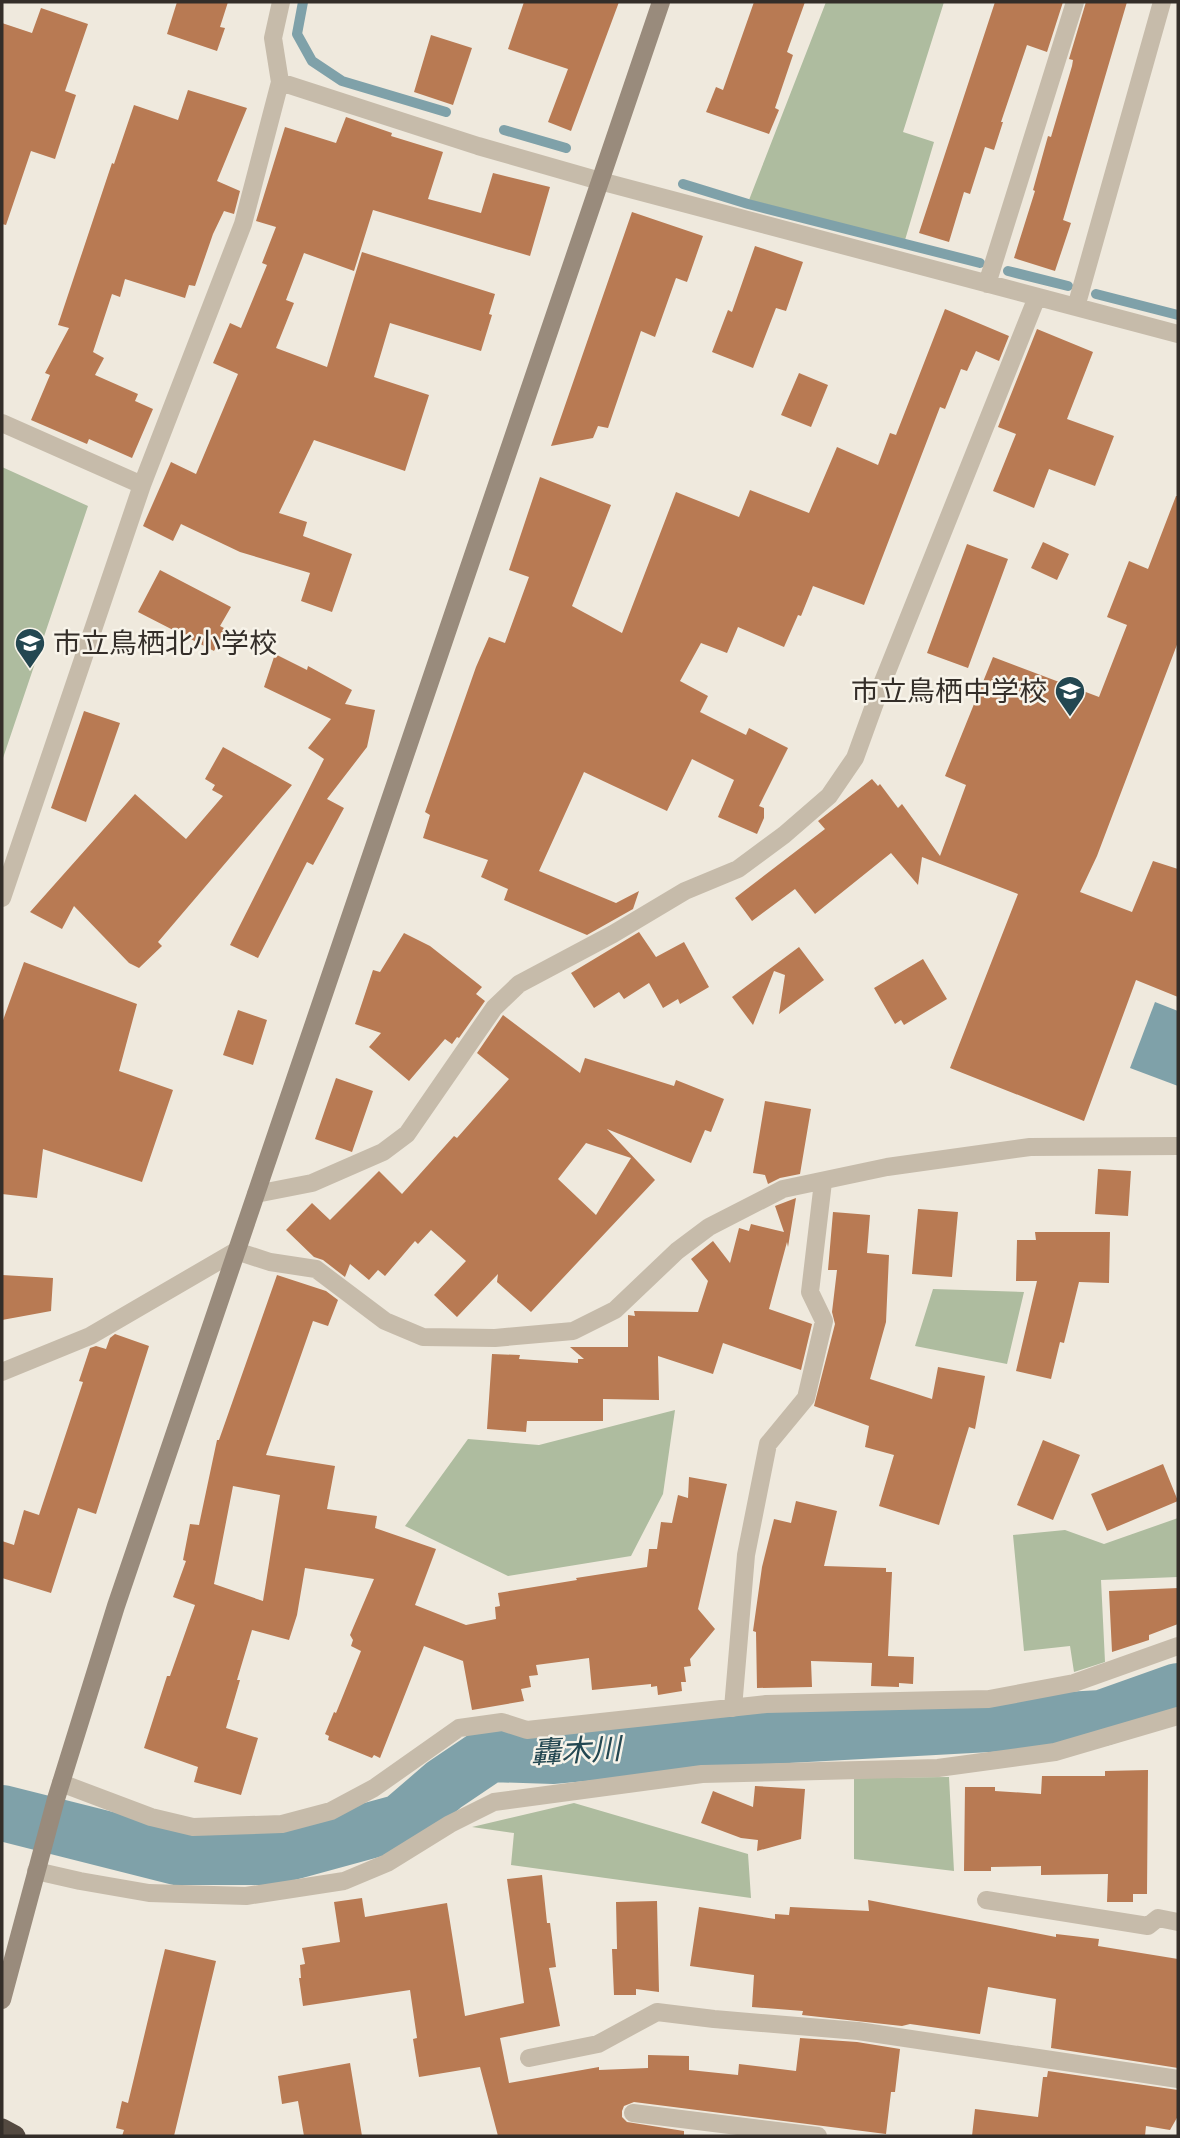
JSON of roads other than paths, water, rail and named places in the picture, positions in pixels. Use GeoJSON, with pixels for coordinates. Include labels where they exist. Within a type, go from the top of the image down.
{"type":"FeatureCollection","features":[{"type":"Feature","properties":{"kind":"highway"},"geometry":{"type":"LineString","coordinates":[[2,2129],[15,2136]]}},
{"type":"Feature","properties":{"kind":"street"},"geometry":{"type":"LineString","coordinates":[[2,898],[142,485],[243,224],[280,82],[273,38],[281,2]]}},
{"type":"Feature","properties":{"kind":"street"},"geometry":{"type":"LineString","coordinates":[[2,2000],[58,1791],[116,1606],[661,2]]}},
{"type":"Feature","properties":{"kind":"street"},"geometry":{"type":"LineString","coordinates":[[987,284],[1075,2]]}},
{"type":"Feature","properties":{"kind":"street"},"geometry":{"type":"LineString","coordinates":[[1076,307],[1162,2]]}},
{"type":"Feature","properties":{"kind":"street"},"geometry":{"type":"LineString","coordinates":[[280,82],[478,146],[600,181],[1178,334]]}},
{"type":"Feature","properties":{"kind":"street"},"geometry":{"type":"LineString","coordinates":[[256,1194],[312,1182],[383,1152],[407,1134],[494,1008],[519,984],[613,934],[685,891],[738,869],[784,835],[829,796],[855,758],[1037,297]]}},
{"type":"Feature","properties":{"kind":"street"},"geometry":{"type":"LineString","coordinates":[[2,423],[142,485]]}},
{"type":"Feature","properties":{"kind":"street"},"geometry":{"type":"LineString","coordinates":[[2,1372],[90,1336],[236,1251],[270,1262],[316,1269],[386,1321],[423,1337],[495,1338],[573,1331],[615,1310],[677,1251],[709,1227],[783,1189],[887,1167],[1030,1147],[1178,1146]]}},
{"type":"Feature","properties":{"kind":"street"},"geometry":{"type":"LineString","coordinates":[[733,1708],[746,1555],[768,1444],[806,1398],[824,1321],[810,1292],[823,1182]]}},
{"type":"Feature","properties":{"kind":"street"},"geometry":{"type":"LineString","coordinates":[[58,1791],[193,1827],[282,1824],[331,1811],[374,1788],[459,1728],[502,1722],[527,1730],[766,1704],[989,1699],[1074,1683],[1178,1646]]}},
{"type":"Feature","properties":{"kind":"street"},"geometry":{"type":"LineString","coordinates":[[37,1866],[149,1893],[246,1896],[344,1881],[387,1863],[450,1824],[494,1802],[702,1774],[950,1766],[1055,1752],[1178,1716]]}},
{"type":"Feature","properties":{"kind":"street"},"geometry":{"type":"LineString","coordinates":[[986,1900],[1148,1926],[1158,1918],[1178,1923]]}},
{"type":"Feature","properties":{"kind":"street"},"geometry":{"type":"LineString","coordinates":[[529,2058],[597,2044],[628,2025],[657,2012],[858,2031],[1178,2079]]}},
{"type":"Feature","properties":{"kind":"street"},"geometry":{"type":"LineString","coordinates":[[633,2113],[818,2136]]}},
{"type":"Feature","properties":{"kind":"water"},"geometry":{"type":"Polygon","coordinates":[[[1155,1002],[1178,1011],[1178,1086],[1130,1068],[1155,1002]]]}},
{"type":"Feature","properties":{"kind":"waterway"},"geometry":{"type":"LineString","coordinates":[[303,2],[297,34],[312,61],[342,81],[446,112]]}},
{"type":"Feature","properties":{"kind":"waterway"},"geometry":{"type":"LineString","coordinates":[[504,130],[566,148]]}},
{"type":"Feature","properties":{"kind":"waterway"},"geometry":{"type":"LineString","coordinates":[[683,184],[748,204],[980,263]]}},
{"type":"Feature","properties":{"kind":"waterway"},"geometry":{"type":"LineString","coordinates":[[1008,271],[1068,286]]}},
{"type":"Feature","properties":{"kind":"waterway"},"geometry":{"type":"LineString","coordinates":[[1096,294],[1178,315]]}},
{"type":"Feature","properties":{"kind":"waterway","name":"轟木川"},"geometry":{"type":"LineString","coordinates":[[2,1813],[177,1857],[273,1857],[401,1822],[444,1785],[490,1754],[554,1756],[753,1737],[1102,1718],[1178,1691]]}},
{"type":"Feature","properties":{"kind":"place","name":"市立鳥栖北小学校"},"geometry":{"type":"Point","coordinates":[30,670]}},
{"type":"Feature","properties":{"kind":"place","name":"市立鳥栖中学校"},"geometry":{"type":"Point","coordinates":[1070,718]}}]}
